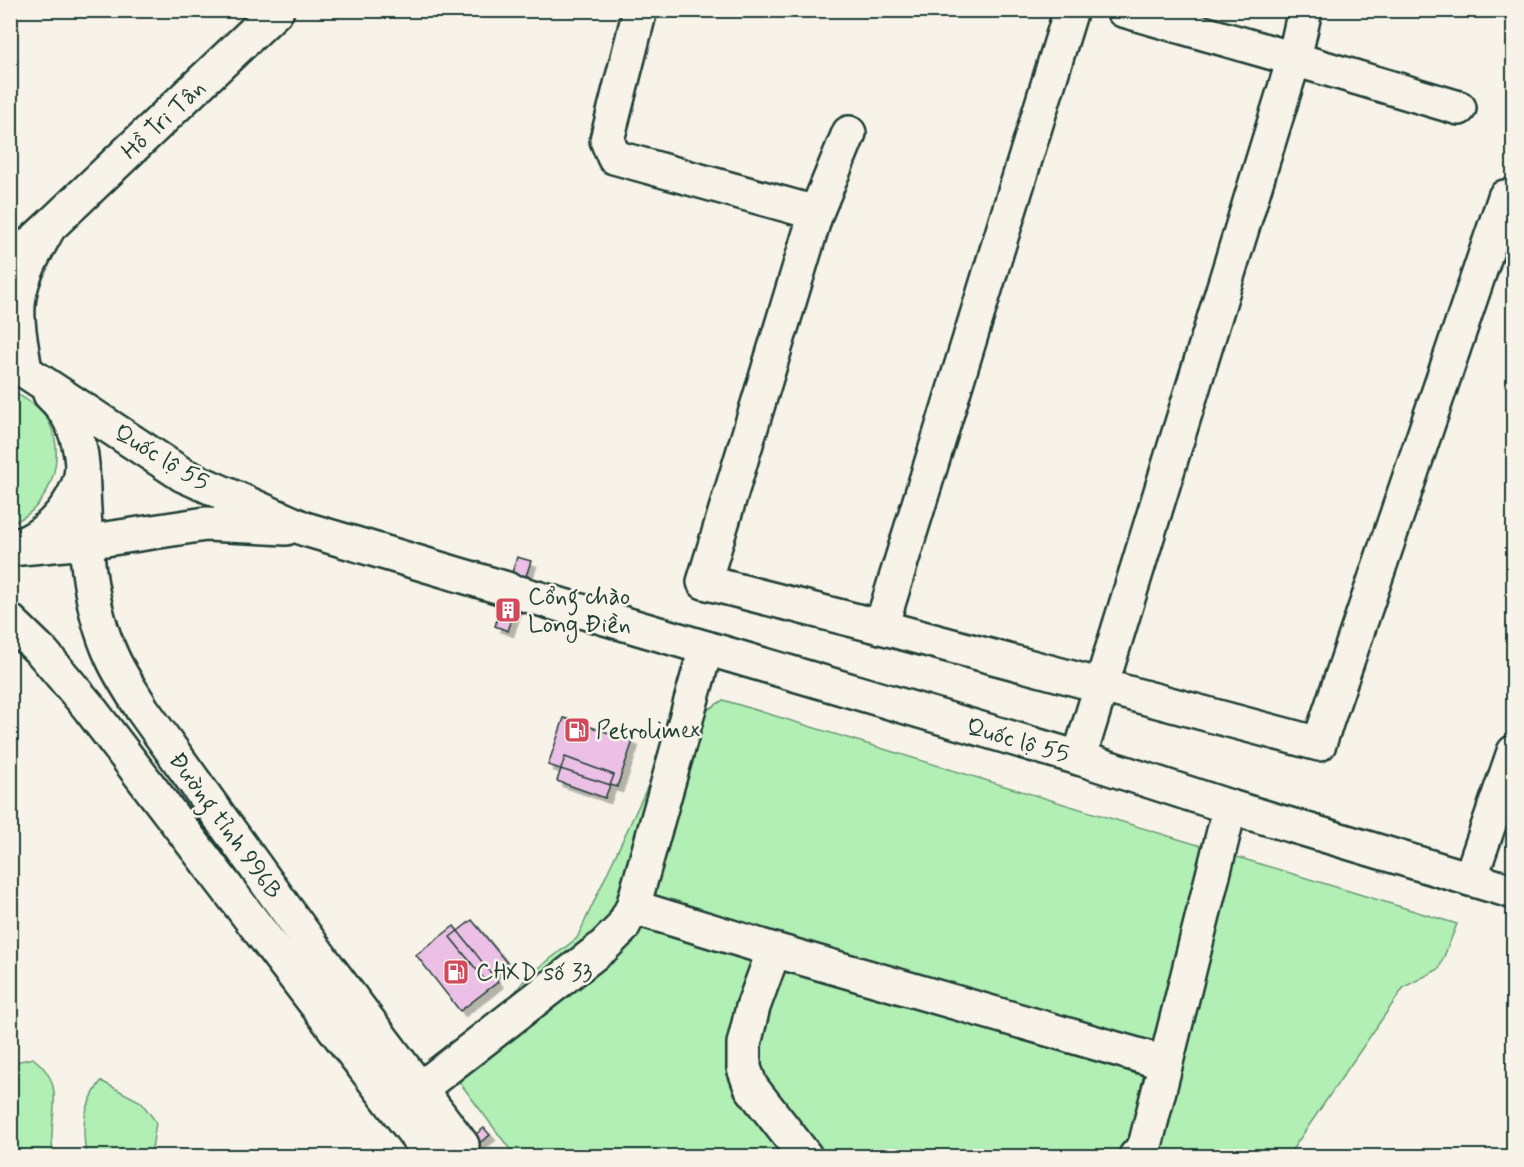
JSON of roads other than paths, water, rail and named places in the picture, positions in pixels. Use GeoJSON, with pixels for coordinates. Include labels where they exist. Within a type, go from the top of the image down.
{"type":"FeatureCollection","features":[{"type":"Feature","properties":{"kind":"main road","name":"Hồ Tri Tân"},"geometry":{"type":"LineString","coordinates":[[10,263],[277,10]]}},
{"type":"Feature","properties":{"kind":"main road"},"geometry":{"type":"LineString","coordinates":[[640,10],[607,140],[614,157],[816,213]]}},
{"type":"Feature","properties":{"kind":"main road"},"geometry":{"type":"LineString","coordinates":[[881,627],[1071,10]]}},
{"type":"Feature","properties":{"kind":"main road"},"geometry":{"type":"LineString","coordinates":[[1123,10],[1459,108]]}},
{"type":"Feature","properties":{"kind":"main road"},"geometry":{"type":"LineString","coordinates":[[1079,758],[1294,58],[1305,10]]}},
{"type":"Feature","properties":{"kind":"main road"},"geometry":{"type":"LineString","coordinates":[[849,133],[816,213],[704,582],[1319,744],[1505,197]]}},
{"type":"Feature","properties":{"kind":"main road"},"geometry":{"type":"LineString","coordinates":[[18,367],[18,297],[27,268],[49,227]]}},
{"type":"Feature","properties":{"kind":"main road","name":"Đường tỉnh 996B"},"geometry":{"type":"LineString","coordinates":[[18,367],[60,403],[75,428],[82,467],[90,583],[104,637],[124,680],[142,709],[324,962],[467,1151]]}},
{"type":"Feature","properties":{"kind":"main road","name":"Quốc lộ 55"},"geometry":{"type":"LineString","coordinates":[[18,367],[183,475],[305,529],[1079,758],[1230,807],[1514,892]]}},
{"type":"Feature","properties":{"kind":"main road"},"geometry":{"type":"LineString","coordinates":[[10,548],[25,543],[48,530],[66,510],[82,467]]}},
{"type":"Feature","properties":{"kind":"main road","name":"Quốc lộ 55"},"geometry":{"type":"LineString","coordinates":[[10,548],[86,543],[206,524],[305,529]]}},
{"type":"Feature","properties":{"kind":"main road","name":"Đường tỉnh 996B"},"geometry":{"type":"LineString","coordinates":[[10,621],[43,653],[87,705],[432,1156]]}},
{"type":"Feature","properties":{"kind":"main road"},"geometry":{"type":"LineString","coordinates":[[420,1089],[603,947],[622,928],[633,907],[705,648]]}},
{"type":"Feature","properties":{"kind":"main road"},"geometry":{"type":"LineString","coordinates":[[1470,879],[1514,752]]}},
{"type":"Feature","properties":{"kind":"main road"},"geometry":{"type":"LineString","coordinates":[[1136,1156],[1145,1146],[1230,807]]}},
{"type":"Feature","properties":{"kind":"main road"},"geometry":{"type":"LineString","coordinates":[[633,907],[1165,1063]]}},
{"type":"Feature","properties":{"kind":"main road"},"geometry":{"type":"LineString","coordinates":[[774,950],[753,1007],[744,1044],[744,1068],[751,1087],[805,1156]]}},
{"type":"Feature","properties":{"kind":"place","name":"Cổng chào Long Điền"},"geometry":{"type":"Point","coordinates":[508,610]}},
{"type":"Feature","properties":{"kind":"place","name":"Petrolimex"},"geometry":{"type":"Point","coordinates":[577,730]}},
{"type":"Feature","properties":{"kind":"place","name":"CHXD số 33"},"geometry":{"type":"Point","coordinates":[456,972]}}]}
